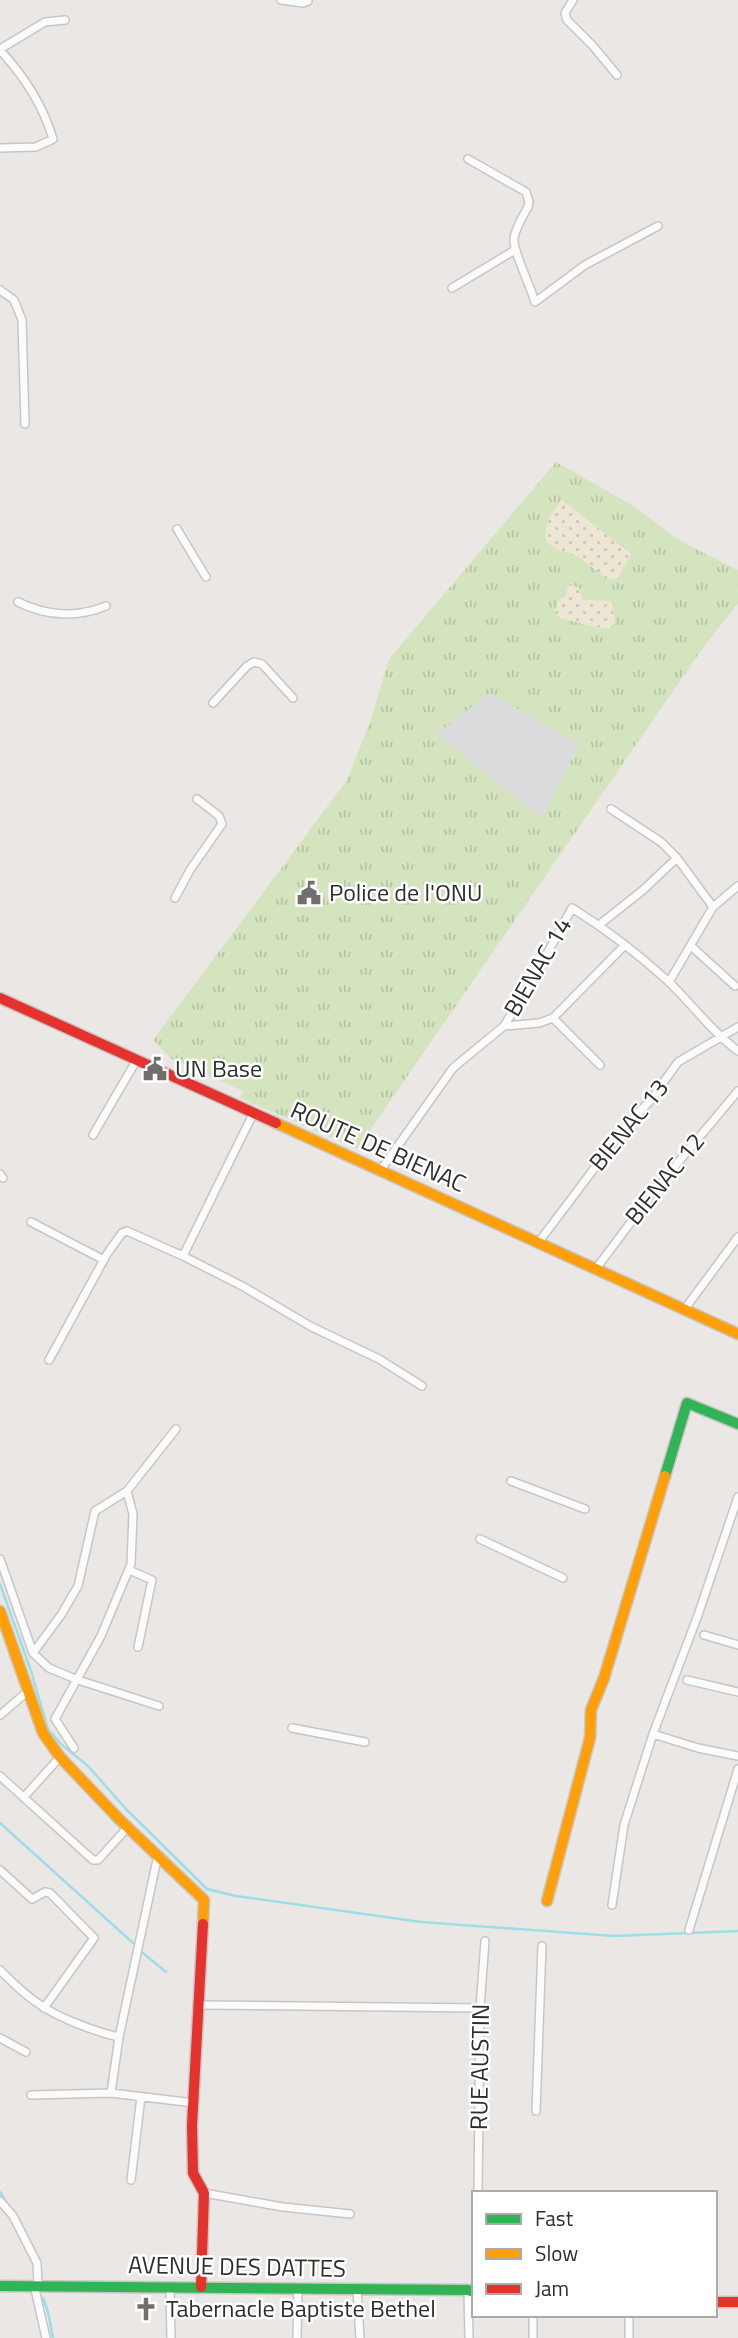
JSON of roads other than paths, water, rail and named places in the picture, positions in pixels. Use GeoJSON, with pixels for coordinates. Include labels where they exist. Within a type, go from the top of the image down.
{"type":"FeatureCollection","features":[{"type":"Feature","properties":{"kind":"street"},"geometry":{"type":"LineString","coordinates":[[281,0],[303,3],[308,1]]}},
{"type":"Feature","properties":{"kind":"street"},"geometry":{"type":"LineString","coordinates":[[573,0],[565,13],[567,20],[617,75]]}},
{"type":"Feature","properties":{"kind":"street"},"geometry":{"type":"LineString","coordinates":[[0,148],[36,147],[52,139],[48,122],[22,75],[0,50],[45,22],[65,20]]}},
{"type":"Feature","properties":{"kind":"street"},"geometry":{"type":"LineString","coordinates":[[468,159],[526,192],[529,202],[515,235],[515,250],[530,284],[534,302],[585,265],[658,226]]}},
{"type":"Feature","properties":{"kind":"street"},"geometry":{"type":"LineString","coordinates":[[452,288],[515,250]]}},
{"type":"Feature","properties":{"kind":"street"},"geometry":{"type":"LineString","coordinates":[[0,290],[14,300],[22,320],[25,425]]}},
{"type":"Feature","properties":{"kind":"street"},"geometry":{"type":"LineString","coordinates":[[177,529],[206,577]]}},
{"type":"Feature","properties":{"kind":"street"},"geometry":{"type":"LineString","coordinates":[[18,602],[39,611],[68,614],[92,612],[106,606]]}},
{"type":"Feature","properties":{"kind":"street"},"geometry":{"type":"LineString","coordinates":[[214,703],[247,666],[254,662],[262,664],[293,698]]}},
{"type":"Feature","properties":{"kind":"street"},"geometry":{"type":"LineString","coordinates":[[175,898],[190,870],[222,824],[215,813],[197,799]]}},
{"type":"Feature","properties":{"kind":"street"},"geometry":{"type":"LineString","coordinates":[[611,809],[662,842],[713,907]]}},
{"type":"Feature","properties":{"kind":"street"},"geometry":{"type":"LineString","coordinates":[[677,858],[643,890],[599,925],[669,982],[719,1037],[738,1051]]}},
{"type":"Feature","properties":{"kind":"street"},"geometry":{"type":"LineString","coordinates":[[669,982],[713,907],[736,891]]}},
{"type":"Feature","properties":{"kind":"street","name":"BIENAC 14"},"geometry":{"type":"LineString","coordinates":[[380,1171],[453,1068],[504,1026],[537,974],[572,908],[599,925]]}},
{"type":"Feature","properties":{"kind":"street","name":"BIENAC 14"},"geometry":{"type":"LineString","coordinates":[[504,1026],[539,1023],[553,1018],[625,945]]}},
{"type":"Feature","properties":{"kind":"street"},"geometry":{"type":"LineString","coordinates":[[691,946],[737,987]]}},
{"type":"Feature","properties":{"kind":"street","name":"ROUTE DE BIENAC"},"geometry":{"type":"LineString","coordinates":[[0,998],[738,1335]]}},
{"type":"Feature","properties":{"kind":"street"},"geometry":{"type":"LineString","coordinates":[[553,1018],[600,1065]]}},
{"type":"Feature","properties":{"kind":"street","name":"BIENAC 13"},"geometry":{"type":"LineString","coordinates":[[538,1243],[629,1121],[650,1101],[678,1062],[738,1027]]}},
{"type":"Feature","properties":{"kind":"street"},"geometry":{"type":"LineString","coordinates":[[93,1135],[136,1061]]}},
{"type":"Feature","properties":{"kind":"street","name":"BIENAC 12"},"geometry":{"type":"LineString","coordinates":[[595,1270],[655,1189],[738,1091]]}},
{"type":"Feature","properties":{"kind":"street"},"geometry":{"type":"LineString","coordinates":[[183,1256],[253,1114]]}},
{"type":"Feature","properties":{"kind":"street"},"geometry":{"type":"LineString","coordinates":[[31,1222],[104,1260]]}},
{"type":"Feature","properties":{"kind":"street"},"geometry":{"type":"LineString","coordinates":[[49,1360],[104,1260],[122,1233],[127,1231],[244,1287],[310,1326],[379,1359],[422,1386]]}},
{"type":"Feature","properties":{"kind":"street"},"geometry":{"type":"LineString","coordinates":[[684,1310],[738,1237]]}},
{"type":"Feature","properties":{"kind":"street"},"geometry":{"type":"LineString","coordinates":[[547,1900],[590,1738],[591,1710],[604,1678],[687,1403],[738,1424]]}},
{"type":"Feature","properties":{"kind":"street"},"geometry":{"type":"LineString","coordinates":[[33,1653],[78,1586],[95,1511],[127,1491],[176,1429]]}},
{"type":"Feature","properties":{"kind":"street"},"geometry":{"type":"LineString","coordinates":[[511,1481],[585,1509]]}},
{"type":"Feature","properties":{"kind":"street"},"geometry":{"type":"LineString","coordinates":[[74,1748],[55,1718],[101,1636],[131,1564],[133,1514],[127,1491]]}},
{"type":"Feature","properties":{"kind":"street"},"geometry":{"type":"LineString","coordinates":[[612,1905],[624,1825],[653,1734],[698,1615],[738,1497]]}},
{"type":"Feature","properties":{"kind":"street"},"geometry":{"type":"LineString","coordinates":[[480,1539],[563,1578]]}},
{"type":"Feature","properties":{"kind":"street"},"geometry":{"type":"LineString","coordinates":[[0,1559],[33,1653],[49,1668],[159,1706]]}},
{"type":"Feature","properties":{"kind":"street"},"geometry":{"type":"LineString","coordinates":[[129,1570],[152,1580],[138,1647]]}},
{"type":"Feature","properties":{"kind":"street"},"geometry":{"type":"LineString","coordinates":[[0,1611],[43,1733],[60,1757],[204,1900],[193,2173],[204,2193],[201,2287]]}},
{"type":"Feature","properties":{"kind":"street"},"geometry":{"type":"LineString","coordinates":[[704,1636],[738,1645]]}},
{"type":"Feature","properties":{"kind":"street"},"geometry":{"type":"LineString","coordinates":[[687,1680],[738,1692]]}},
{"type":"Feature","properties":{"kind":"street"},"geometry":{"type":"LineString","coordinates":[[0,1714],[27,1692]]}},
{"type":"Feature","properties":{"kind":"street"},"geometry":{"type":"LineString","coordinates":[[292,1728],[365,1742]]}},
{"type":"Feature","properties":{"kind":"street"},"geometry":{"type":"LineString","coordinates":[[653,1734],[698,1748],[738,1756]]}},
{"type":"Feature","properties":{"kind":"street"},"geometry":{"type":"LineString","coordinates":[[24,1797],[60,1757]]}},
{"type":"Feature","properties":{"kind":"street"},"geometry":{"type":"LineString","coordinates":[[690,1930],[738,1769]]}},
{"type":"Feature","properties":{"kind":"street"},"geometry":{"type":"LineString","coordinates":[[0,1776],[93,1860],[98,1860],[128,1827]]}},
{"type":"Feature","properties":{"kind":"street"},"geometry":{"type":"LineString","coordinates":[[111,2093],[119,2037],[158,1855]]}},
{"type":"Feature","properties":{"kind":"street"},"geometry":{"type":"LineString","coordinates":[[0,1870],[32,1899],[45,1892],[50,1893],[94,1938],[44,2008]]}},
{"type":"Feature","properties":{"kind":"street","name":"RUE AUSTIN"},"geometry":{"type":"LineString","coordinates":[[478,2191],[480,2008],[485,1941]]}},
{"type":"Feature","properties":{"kind":"street"},"geometry":{"type":"LineString","coordinates":[[536,2112],[542,1946]]}},
{"type":"Feature","properties":{"kind":"street"},"geometry":{"type":"LineString","coordinates":[[0,1970],[44,2008],[107,2035],[119,2037]]}},
{"type":"Feature","properties":{"kind":"street"},"geometry":{"type":"LineString","coordinates":[[199,2005],[480,2008]]}},
{"type":"Feature","properties":{"kind":"street"},"geometry":{"type":"LineString","coordinates":[[0,2038],[26,2053]]}},
{"type":"Feature","properties":{"kind":"street"},"geometry":{"type":"LineString","coordinates":[[31,2095],[111,2093],[194,2103]]}},
{"type":"Feature","properties":{"kind":"street"},"geometry":{"type":"LineString","coordinates":[[131,2180],[141,2097]]}},
{"type":"Feature","properties":{"kind":"street"},"geometry":{"type":"LineString","coordinates":[[204,2193],[283,2207],[350,2214]]}},
{"type":"Feature","properties":{"kind":"street"},"geometry":{"type":"LineString","coordinates":[[0,2201],[13,2216],[37,2263],[36,2285],[46,2338]]}},
{"type":"Feature","properties":{"kind":"street","name":"AVENUE DES DATTES"},"geometry":{"type":"LineString","coordinates":[[0,2286],[471,2291]]}},
{"type":"Feature","properties":{"kind":"street"},"geometry":{"type":"LineString","coordinates":[[170,2288],[171,2338]]}},
{"type":"Feature","properties":{"kind":"street"},"geometry":{"type":"LineString","coordinates":[[297,2338],[298,2288]]}},
{"type":"Feature","properties":{"kind":"street"},"geometry":{"type":"LineString","coordinates":[[357,2289],[360,2338]]}},
{"type":"Feature","properties":{"kind":"street"},"geometry":{"type":"LineString","coordinates":[[469,2338],[471,2291]]}},
{"type":"Feature","properties":{"kind":"street"},"geometry":{"type":"LineString","coordinates":[[717,2302],[738,2302]]}},
{"type":"Feature","properties":{"kind":"street"},"geometry":{"type":"LineString","coordinates":[[533,2317],[533,2338]]}},
{"type":"Feature","properties":{"kind":"street"},"geometry":{"type":"LineString","coordinates":[[629,2317],[629,2338]]}},
{"type":"Feature","properties":{"kind":"waterway"},"geometry":{"type":"LineString","coordinates":[[0,1584],[48,1729],[61,1744],[88,1766],[126,1809],[207,1889],[236,1896],[421,1922],[614,1936],[738,1931]]}},
{"type":"Feature","properties":{"kind":"waterway"},"geometry":{"type":"LineString","coordinates":[[0,1823],[133,1943]]}},
{"type":"Feature","properties":{"kind":"waterway"},"geometry":{"type":"LineString","coordinates":[[143,1953],[166,1972]]}},
{"type":"Feature","properties":{"kind":"waterway"},"geometry":{"type":"LineString","coordinates":[[0,2192],[9,2207]]}},
{"type":"Feature","properties":{"kind":"waterway"},"geometry":{"type":"LineString","coordinates":[[43,2298],[53,2338]]}},
{"type":"Feature","properties":{"kind":"place","name":"Police de l'ONU"},"geometry":{"type":"Point","coordinates":[309,893]}},
{"type":"Feature","properties":{"kind":"place","name":"UN Base"},"geometry":{"type":"Point","coordinates":[155,1069]}},
{"type":"Feature","properties":{"kind":"place","name":"Tabernacle Baptiste Bethel"},"geometry":{"type":"Point","coordinates":[146,2309]}}]}
